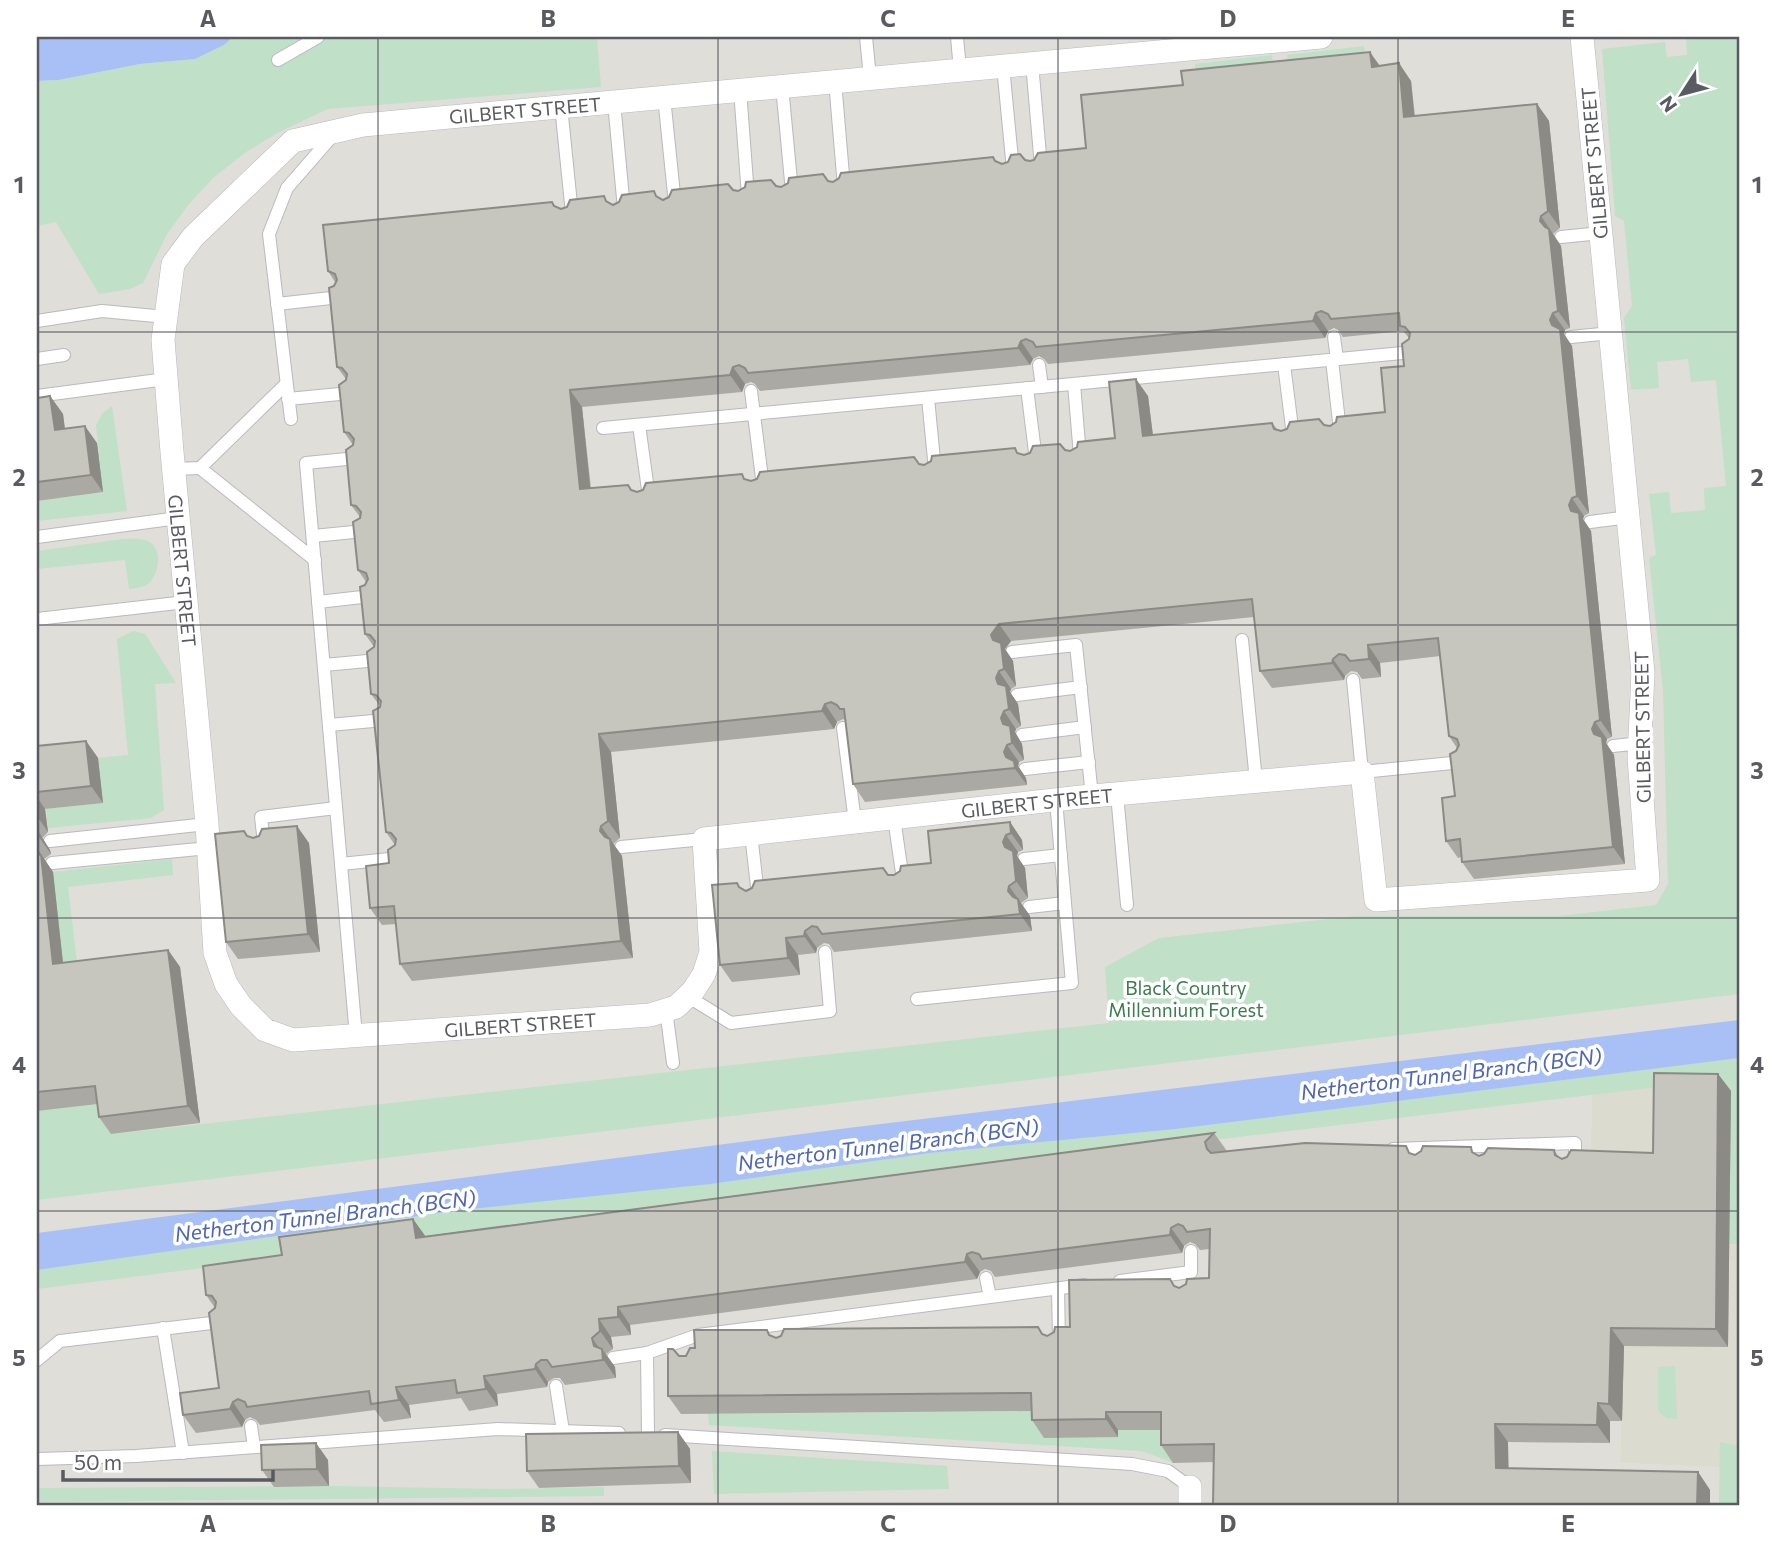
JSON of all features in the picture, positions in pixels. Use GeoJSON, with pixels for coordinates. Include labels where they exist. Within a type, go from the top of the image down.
{"type":"FeatureCollection","features":[{"type":"Feature","properties":{"kind":"street","name":"GILBERT STREET"},"geometry":{"type":"LineString","coordinates":[[1321,37],[363,125],[293,141],[194,237],[173,264],[163,340],[207,824],[215,954],[226,984],[241,1006],[265,1030],[293,1040],[650,1015],[676,1007],[687,996],[704,974],[711,952],[704,839],[1092,796],[1362,772],[1376,901],[1648,880],[1640,743],[1643,673],[1582,37]]}},
{"type":"Feature","properties":{"kind":"lane"},"geometry":{"type":"LineString","coordinates":[[278,60],[318,37]]}},
{"type":"Feature","properties":{"kind":"lane"},"geometry":{"type":"LineString","coordinates":[[866,37],[870,78]]}},
{"type":"Feature","properties":{"kind":"lane"},"geometry":{"type":"LineString","coordinates":[[957,37],[960,70]]}},
{"type":"Feature","properties":{"kind":"lane"},"geometry":{"type":"LineString","coordinates":[[1032,63],[1041,170]]}},
{"type":"Feature","properties":{"kind":"lane"},"geometry":{"type":"LineString","coordinates":[[1003,66],[1014,173]]}},
{"type":"Feature","properties":{"kind":"lane"},"geometry":{"type":"LineString","coordinates":[[835,81],[844,191]]}},
{"type":"Feature","properties":{"kind":"lane"},"geometry":{"type":"LineString","coordinates":[[782,86],[792,196]]}},
{"type":"Feature","properties":{"kind":"lane"},"geometry":{"type":"LineString","coordinates":[[740,90],[749,200]]}},
{"type":"Feature","properties":{"kind":"lane"},"geometry":{"type":"LineString","coordinates":[[664,97],[675,208]]}},
{"type":"Feature","properties":{"kind":"lane"},"geometry":{"type":"LineString","coordinates":[[614,102],[625,213]]}},
{"type":"Feature","properties":{"kind":"lane"},"geometry":{"type":"LineString","coordinates":[[561,106],[573,218]]}},
{"type":"Feature","properties":{"kind":"lane"},"geometry":{"type":"LineString","coordinates":[[290,419],[269,234],[287,188],[338,131]]}},
{"type":"Feature","properties":{"kind":"lane"},"geometry":{"type":"LineString","coordinates":[[1561,237],[1601,233]]}},
{"type":"Feature","properties":{"kind":"lane"},"geometry":{"type":"LineString","coordinates":[[277,304],[340,297]]}},
{"type":"Feature","properties":{"kind":"lane"},"geometry":{"type":"LineString","coordinates":[[37,321],[102,311],[166,317]]}},
{"type":"Feature","properties":{"kind":"lane"},"geometry":{"type":"LineString","coordinates":[[1571,337],[1611,333]]}},
{"type":"Feature","properties":{"kind":"lane"},"geometry":{"type":"LineString","coordinates":[[1334,337],[1340,435]]}},
{"type":"Feature","properties":{"kind":"lane"},"geometry":{"type":"LineString","coordinates":[[603,428],[1413,352]]}},
{"type":"Feature","properties":{"kind":"lane"},"geometry":{"type":"LineString","coordinates":[[37,359],[64,355]]}},
{"type":"Feature","properties":{"kind":"lane"},"geometry":{"type":"LineString","coordinates":[[1284,364],[1293,440]]}},
{"type":"Feature","properties":{"kind":"lane"},"geometry":{"type":"LineString","coordinates":[[1039,365],[1042,387]]}},
{"type":"Feature","properties":{"kind":"lane"},"geometry":{"type":"LineString","coordinates":[[37,396],[166,379]]}},
{"type":"Feature","properties":{"kind":"lane"},"geometry":{"type":"LineString","coordinates":[[200,468],[286,384]]}},
{"type":"Feature","properties":{"kind":"lane"},"geometry":{"type":"LineString","coordinates":[[1074,384],[1081,460]]}},
{"type":"Feature","properties":{"kind":"lane"},"geometry":{"type":"LineString","coordinates":[[1027,388],[1036,464]]}},
{"type":"Feature","properties":{"kind":"lane"},"geometry":{"type":"LineString","coordinates":[[751,391],[764,490]]}},
{"type":"Feature","properties":{"kind":"lane"},"geometry":{"type":"LineString","coordinates":[[288,400],[350,393]]}},
{"type":"Feature","properties":{"kind":"lane"},"geometry":{"type":"LineString","coordinates":[[928,398],[935,474]]}},
{"type":"Feature","properties":{"kind":"lane"},"geometry":{"type":"LineString","coordinates":[[639,425],[649,501]]}},
{"type":"Feature","properties":{"kind":"lane"},"geometry":{"type":"LineString","coordinates":[[356,1036],[306,463],[357,458]]}},
{"type":"Feature","properties":{"kind":"lane"},"geometry":{"type":"LineString","coordinates":[[173,469],[200,468],[314,560]]}},
{"type":"Feature","properties":{"kind":"lane"},"geometry":{"type":"LineString","coordinates":[[37,537],[178,517]]}},
{"type":"Feature","properties":{"kind":"lane"},"geometry":{"type":"LineString","coordinates":[[1590,522],[1629,517]]}},
{"type":"Feature","properties":{"kind":"lane"},"geometry":{"type":"LineString","coordinates":[[313,536],[364,531]]}},
{"type":"Feature","properties":{"kind":"lane"},"geometry":{"type":"LineString","coordinates":[[318,602],[371,596]]}},
{"type":"Feature","properties":{"kind":"lane"},"geometry":{"type":"LineString","coordinates":[[37,619],[186,602]]}},
{"type":"Feature","properties":{"kind":"lane"},"geometry":{"type":"LineString","coordinates":[[1242,640],[1256,782]]}},
{"type":"Feature","properties":{"kind":"lane"},"geometry":{"type":"LineString","coordinates":[[1012,652],[1076,645],[1092,796]]}},
{"type":"Feature","properties":{"kind":"lane"},"geometry":{"type":"LineString","coordinates":[[324,665],[378,660]]}},
{"type":"Feature","properties":{"kind":"lane"},"geometry":{"type":"LineString","coordinates":[[1353,680],[1362,772],[1462,762]]}},
{"type":"Feature","properties":{"kind":"lane"},"geometry":{"type":"LineString","coordinates":[[1017,695],[1080,687]]}},
{"type":"Feature","properties":{"kind":"lane"},"geometry":{"type":"LineString","coordinates":[[329,725],[384,720]]}},
{"type":"Feature","properties":{"kind":"lane"},"geometry":{"type":"LineString","coordinates":[[1021,735],[1085,727]]}},
{"type":"Feature","properties":{"kind":"lane"},"geometry":{"type":"LineString","coordinates":[[842,728],[855,822]]}},
{"type":"Feature","properties":{"kind":"lane"},"geometry":{"type":"LineString","coordinates":[[1613,746],[1640,743]]}},
{"type":"Feature","properties":{"kind":"lane"},"geometry":{"type":"LineString","coordinates":[[1025,769],[1089,762]]}},
{"type":"Feature","properties":{"kind":"lane"},"geometry":{"type":"LineString","coordinates":[[1117,794],[1127,905]]}},
{"type":"Feature","properties":{"kind":"lane"},"geometry":{"type":"LineString","coordinates":[[917,999],[1072,983],[1056,800]]}},
{"type":"Feature","properties":{"kind":"lane"},"geometry":{"type":"LineString","coordinates":[[265,847],[261,817],[336,808]]}},
{"type":"Feature","properties":{"kind":"lane"},"geometry":{"type":"LineString","coordinates":[[894,818],[904,884]]}},
{"type":"Feature","properties":{"kind":"lane"},"geometry":{"type":"LineString","coordinates":[[50,841],[207,824]]}},
{"type":"Feature","properties":{"kind":"lane"},"geometry":{"type":"LineString","coordinates":[[751,834],[758,899]]}},
{"type":"Feature","properties":{"kind":"lane"},"geometry":{"type":"LineString","coordinates":[[621,847],[704,839]]}},
{"type":"Feature","properties":{"kind":"lane"},"geometry":{"type":"LineString","coordinates":[[52,863],[209,848]]}},
{"type":"Feature","properties":{"kind":"lane"},"geometry":{"type":"LineString","coordinates":[[1024,859],[1060,856]]}},
{"type":"Feature","properties":{"kind":"lane"},"geometry":{"type":"LineString","coordinates":[[341,864],[399,858]]}},
{"type":"Feature","properties":{"kind":"lane"},"geometry":{"type":"LineString","coordinates":[[1029,907],[1065,903]]}},
{"type":"Feature","properties":{"kind":"lane"},"geometry":{"type":"LineString","coordinates":[[687,996],[732,1023],[830,1011],[825,953]]}},
{"type":"Feature","properties":{"kind":"lane"},"geometry":{"type":"LineString","coordinates":[[666,1010],[673,1063]]}},
{"type":"Feature","properties":{"kind":"lane"},"geometry":{"type":"LineString","coordinates":[[1391,1163],[1385,1149],[1492,1151],[1575,1143],[1575,1168]]}},
{"type":"Feature","properties":{"kind":"lane"},"geometry":{"type":"LineString","coordinates":[[1427,1164],[1428,1148]]}},
{"type":"Feature","properties":{"kind":"lane"},"geometry":{"type":"LineString","coordinates":[[614,1358],[692,1342],[990,1297],[1104,1283],[1191,1278],[1191,1251]]}},
{"type":"Feature","properties":{"kind":"lane"},"geometry":{"type":"LineString","coordinates":[[986,1278],[990,1297]]}},
{"type":"Feature","properties":{"kind":"lane"},"geometry":{"type":"LineString","coordinates":[[1058,1289],[1059,1345]]}},
{"type":"Feature","properties":{"kind":"lane"},"geometry":{"type":"LineString","coordinates":[[37,1360],[60,1341],[220,1322]]}},
{"type":"Feature","properties":{"kind":"lane"},"geometry":{"type":"LineString","coordinates":[[163,1328],[183,1452]]}},
{"type":"Feature","properties":{"kind":"lane"},"geometry":{"type":"LineString","coordinates":[[647,1353],[648,1434]]}},
{"type":"Feature","properties":{"kind":"lane"},"geometry":{"type":"LineString","coordinates":[[556,1386],[563,1431]]}},
{"type":"Feature","properties":{"kind":"lane"},"geometry":{"type":"LineString","coordinates":[[251,1426],[254,1447]]}},
{"type":"Feature","properties":{"kind":"lane"},"geometry":{"type":"LineString","coordinates":[[37,1459],[183,1452],[498,1429],[563,1431],[1132,1464],[1168,1471],[1190,1497]]}},
{"type":"Feature","properties":{"kind":"shaded area"},"geometry":{"type":"Polygon","coordinates":[[[493,37],[1739,37],[1739,1037],[1592,1095],[1590,1168],[1628,1169],[1620,1463],[1739,1468],[1739,1506],[37,1506],[37,226],[56,221],[493,37]]]}},
{"type":"Feature","properties":{"kind":"shaded area"},"geometry":{"type":"Polygon","coordinates":[[[1739,1037],[1739,1468],[1620,1463],[1628,1170],[1590,1168],[1592,1095],[1585,1056],[1739,1037]]]}},
{"type":"Feature","properties":{"kind":"green space"},"geometry":{"type":"Polygon","coordinates":[[[233,37],[597,37],[601,87],[328,109],[279,132],[246,152],[213,178],[167,234],[143,283],[130,289],[99,294],[56,222],[37,226],[37,81],[59,80],[140,64],[194,59],[224,45],[233,37]]]}},
{"type":"Feature","properties":{"kind":"green space","name":"Black Country Millennium Forest"},"geometry":{"type":"Polygon","coordinates":[[[1686,37],[1739,37],[1739,994],[37,1200],[37,1111],[79,1106],[53,872],[172,859],[173,875],[68,887],[79,979],[112,1134],[1109,1023],[1105,967],[1159,938],[1356,916],[1559,916],[1656,905],[1668,884],[1663,691],[1649,558],[1656,555],[1649,494],[1669,492],[1671,513],[1705,510],[1704,488],[1726,486],[1716,380],[1691,382],[1688,359],[1657,362],[1659,388],[1631,390],[1624,318],[1632,306],[1624,221],[1615,216],[1602,49],[1665,42],[1667,57],[1687,55],[1686,37]]]}},
{"type":"Feature","properties":{"kind":"green space"},"geometry":{"type":"Polygon","coordinates":[[[1364,46],[1365,55],[1288,64],[1287,55],[1364,46]]]}},
{"type":"Feature","properties":{"kind":"green space"},"geometry":{"type":"Polygon","coordinates":[[[1272,55],[1273,65],[1196,73],[1195,64],[1272,55]]]}},
{"type":"Feature","properties":{"kind":"green space"},"geometry":{"type":"Polygon","coordinates":[[[112,406],[127,511],[37,521],[37,501],[103,492],[96,425],[102,414],[112,406]]]}},
{"type":"Feature","properties":{"kind":"green space"},"geometry":{"type":"Polygon","coordinates":[[[123,539],[145,540],[155,547],[158,565],[150,582],[145,585],[129,589],[125,560],[37,569],[37,551],[123,539]]]}},
{"type":"Feature","properties":{"kind":"green space"},"geometry":{"type":"Polygon","coordinates":[[[133,631],[145,634],[176,683],[155,684],[164,810],[151,818],[48,828],[46,809],[103,803],[98,758],[128,755],[117,639],[133,631]]]}},
{"type":"Feature","properties":{"kind":"green space"},"geometry":{"type":"Polygon","coordinates":[[[1739,1058],[1739,1244],[1729,1244],[1731,1092],[1666,1086],[1222,1139],[37,1289],[37,1270],[461,1210],[930,1153],[1176,1129],[1739,1058]]]}},
{"type":"Feature","properties":{"kind":"green space"},"geometry":{"type":"Polygon","coordinates":[[[1675,1366],[1677,1419],[1667,1418],[1658,1409],[1658,1367],[1675,1366]]]}},
{"type":"Feature","properties":{"kind":"green space"},"geometry":{"type":"Polygon","coordinates":[[[1118,1410],[1173,1429],[1174,1463],[1142,1451],[709,1425],[708,1414],[1044,1411],[1118,1436],[1118,1410]]]}},
{"type":"Feature","properties":{"kind":"green space"},"geometry":{"type":"Polygon","coordinates":[[[1720,1442],[1739,1446],[1739,1506],[1719,1506],[1720,1442]]]}},
{"type":"Feature","properties":{"kind":"green space"},"geometry":{"type":"Polygon","coordinates":[[[712,1451],[947,1466],[949,1489],[714,1494],[712,1451]]]}},
{"type":"Feature","properties":{"kind":"green space"},"geometry":{"type":"Polygon","coordinates":[[[604,1487],[604,1496],[37,1502],[37,1488],[604,1487]]]}},
{"type":"Feature","properties":{"kind":"water"},"geometry":{"type":"Polygon","coordinates":[[[37,37],[233,37],[224,45],[195,59],[140,64],[59,80],[37,81],[37,37]]]}},
{"type":"Feature","properties":{"kind":"water","name":"Netherton Tunnel Branch (BCN)"},"geometry":{"type":"Polygon","coordinates":[[[1739,1020],[1739,1058],[1176,1129],[930,1153],[710,1184],[461,1210],[37,1270],[37,1233],[848,1128],[1739,1020]]]}},
{"type":"Feature","properties":{"kind":"building"},"geometry":{"type":"Polygon","coordinates":[[[1370,52],[1372,67],[1399,63],[1404,117],[1537,104],[1548,211],[1541,216],[1540,221],[1549,229],[1558,311],[1553,313],[1550,320],[1552,325],[1560,329],[1577,496],[1572,498],[1569,505],[1571,511],[1579,513],[1600,720],[1595,722],[1592,729],[1594,734],[1602,737],[1613,847],[1462,862],[1460,839],[1446,841],[1442,798],[1455,796],[1450,754],[1456,751],[1459,745],[1457,739],[1449,736],[1438,638],[1368,645],[1369,659],[1350,661],[1345,655],[1339,654],[1332,663],[1260,671],[1252,599],[999,624],[991,635],[993,640],[1001,643],[1004,669],[999,671],[996,678],[998,684],[1006,686],[1009,709],[1004,711],[1001,718],[1003,724],[1010,726],[1012,743],[1007,745],[1004,752],[1006,757],[1014,761],[1015,768],[853,784],[844,709],[831,702],[825,704],[822,711],[599,734],[608,821],[601,826],[600,831],[610,839],[621,941],[400,964],[394,906],[370,908],[366,866],[389,863],[388,850],[395,845],[396,839],[386,832],[373,711],[380,707],[381,701],[371,694],[367,652],[374,647],[375,641],[365,634],[360,587],[365,585],[368,579],[366,573],[358,570],[353,522],[360,518],[361,512],[351,505],[346,450],[353,445],[354,439],[344,432],[339,385],[346,380],[347,374],[337,367],[329,288],[334,286],[337,280],[335,274],[328,271],[323,225],[552,202],[561,209],[567,207],[570,200],[604,196],[606,201],[613,205],[619,202],[622,195],[654,191],[656,196],[663,200],[669,197],[672,190],[728,184],[738,191],[745,187],[746,182],[771,180],[781,187],[788,183],[789,178],[823,174],[828,181],[833,182],[841,173],[993,157],[1002,164],[1008,162],[1011,155],[1020,154],[1030,161],[1034,160],[1038,153],[1086,148],[1081,95],[1183,85],[1181,71],[1370,52]],[[1321,311],[1316,313],[1313,321],[1036,347],[1026,339],[1021,341],[1018,348],[748,373],[739,365],[733,367],[730,375],[570,390],[580,489],[628,485],[631,490],[637,492],[643,490],[646,483],[742,474],[744,479],[751,481],[757,479],[760,472],[914,457],[919,464],[924,465],[931,461],[932,456],[1015,448],[1017,453],[1024,455],[1030,453],[1033,446],[1060,444],[1070,451],[1077,447],[1078,442],[1115,438],[1109,382],[1136,379],[1143,436],[1272,423],[1274,429],[1281,431],[1287,429],[1290,422],[1319,419],[1324,425],[1330,426],[1336,422],[1337,417],[1385,412],[1381,368],[1404,366],[1402,344],[1409,339],[1410,333],[1400,326],[1399,313],[1331,319],[1321,311]]]}},
{"type":"Feature","properties":{"kind":"building"},"geometry":{"type":"Polygon","coordinates":[[[50,396],[55,430],[85,426],[91,475],[37,482],[37,398],[50,396]]]}},
{"type":"Feature","properties":{"kind":"building"},"geometry":{"type":"Polygon","coordinates":[[[86,741],[91,786],[37,792],[37,746],[86,741]]]}},
{"type":"Feature","properties":{"kind":"building"},"geometry":{"type":"Polygon","coordinates":[[[1010,822],[1011,833],[1006,835],[1003,842],[1005,847],[1013,851],[1016,881],[1009,886],[1008,891],[1018,899],[1020,914],[822,934],[817,927],[812,926],[805,931],[804,936],[786,938],[788,958],[720,965],[712,885],[737,883],[746,891],[752,888],[755,881],[883,868],[888,875],[894,875],[900,871],[901,866],[931,863],[928,831],[1010,822]]]}},
{"type":"Feature","properties":{"kind":"building"},"geometry":{"type":"Polygon","coordinates":[[[297,826],[308,934],[226,942],[215,834],[244,831],[247,836],[253,838],[259,836],[262,829],[297,826]]]}},
{"type":"Feature","properties":{"kind":"building"},"geometry":{"type":"Polygon","coordinates":[[[37,854],[41,855],[53,964],[168,950],[188,1106],[99,1117],[95,1086],[37,1092],[37,854]]]}},
{"type":"Feature","properties":{"kind":"building"},"geometry":{"type":"Polygon","coordinates":[[[1654,1073],[1718,1074],[1716,1329],[1611,1328],[1609,1404],[1598,1403],[1597,1425],[1495,1424],[1496,1468],[1698,1472],[1697,1506],[1213,1506],[1214,1444],[1161,1445],[1161,1412],[1106,1412],[1106,1419],[1032,1420],[1031,1393],[668,1396],[668,1349],[673,1349],[679,1356],[686,1356],[690,1348],[695,1348],[694,1330],[767,1330],[769,1335],[776,1338],[781,1336],[784,1329],[1038,1327],[1042,1334],[1047,1336],[1054,1332],[1055,1327],[1070,1327],[1069,1280],[1170,1279],[1174,1286],[1179,1288],[1186,1284],[1187,1279],[1209,1278],[1210,1229],[1187,1232],[1178,1224],[1171,1228],[1170,1235],[982,1259],[979,1254],[972,1252],[967,1254],[965,1262],[618,1307],[618,1317],[599,1319],[600,1331],[592,1338],[594,1346],[602,1349],[603,1360],[552,1367],[547,1360],[541,1360],[535,1369],[484,1376],[486,1389],[457,1393],[455,1380],[396,1387],[399,1400],[371,1404],[369,1391],[247,1407],[245,1402],[238,1399],[230,1409],[183,1415],[180,1393],[219,1388],[209,1313],[215,1308],[216,1302],[212,1296],[206,1295],[203,1266],[282,1255],[279,1237],[413,1219],[416,1238],[1214,1133],[1205,1142],[1211,1153],[1305,1143],[1406,1146],[1409,1153],[1415,1155],[1423,1146],[1471,1147],[1472,1152],[1479,1156],[1488,1148],[1554,1150],[1555,1155],[1562,1159],[1567,1157],[1571,1150],[1653,1153],[1654,1073]]]}},
{"type":"Feature","properties":{"kind":"building"},"geometry":{"type":"Polygon","coordinates":[[[678,1432],[679,1466],[527,1471],[526,1434],[678,1432]]]}},
{"type":"Feature","properties":{"kind":"building"},"geometry":{"type":"Polygon","coordinates":[[[316,1443],[317,1469],[262,1470],[261,1445],[316,1443]]]}}]}
